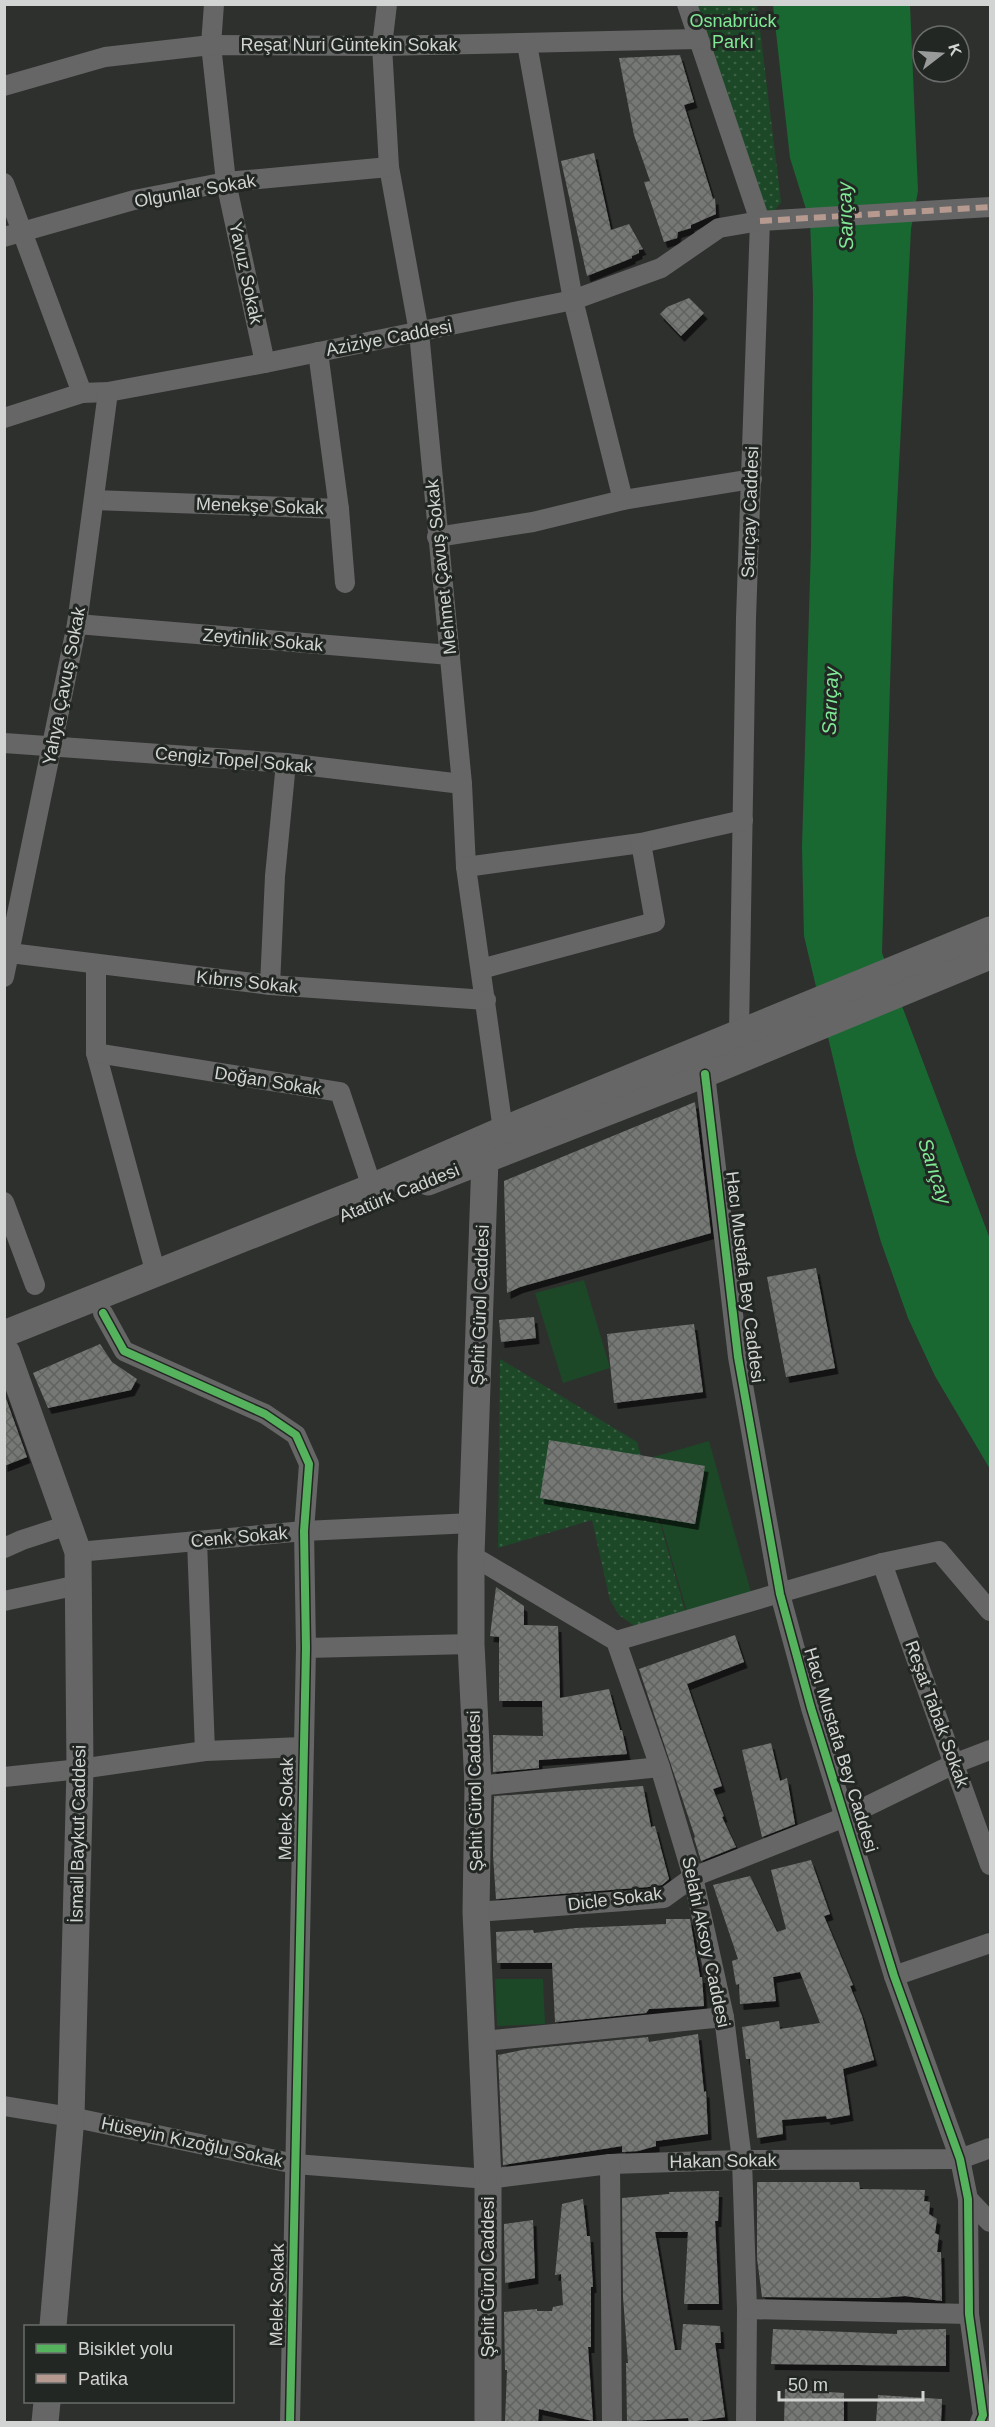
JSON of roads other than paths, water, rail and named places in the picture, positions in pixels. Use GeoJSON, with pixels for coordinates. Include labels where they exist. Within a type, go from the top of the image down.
{"type":"FeatureCollection","features":[{"type":"Feature","properties":{"kind":"main road"},"geometry":{"type":"LineString","coordinates":[[792,1024],[990,930]]}},
{"type":"Feature","properties":{"kind":"main road"},"geometry":{"type":"LineString","coordinates":[[792,1024],[990,956]]}},
{"type":"Feature","properties":{"kind":"main road","name":"Atatürk Caddesi"},"geometry":{"type":"LineString","coordinates":[[5,1347],[156,1274],[372,1187],[739,1032],[792,1024]]}},
{"type":"Feature","properties":{"kind":"main road","name":"Atatürk Caddesi"},"geometry":{"type":"LineString","coordinates":[[5,1347],[103,1313],[485,1159],[705,1074],[792,1024]]}},
{"type":"Feature","properties":{"kind":"main road","name":"Şehit Gürol Caddesi"},"geometry":{"type":"LineString","coordinates":[[485,1159],[471,1556],[471,1644],[478,1786],[477,1912],[488,2179],[488,2422]]}},
{"type":"Feature","properties":{"kind":"main road","name":"İsmail Baykut Caddesi"},"geometry":{"type":"LineString","coordinates":[[5,1347],[78,1551],[80,1769],[71,2117],[53,2325]]}},
{"type":"Feature","properties":{"kind":"main road"},"geometry":{"type":"LineString","coordinates":[[45,2422],[47,2403]]}},
{"type":"Feature","properties":{"kind":"street","name":"Yavuz Sokak"},"geometry":{"type":"LineString","coordinates":[[214,4],[210,45],[226,182],[265,363]]}},
{"type":"Feature","properties":{"kind":"street","name":"Mehmet Çavuş Sokak"},"geometry":{"type":"LineString","coordinates":[[387,4],[382,46],[389,168],[419,332],[462,784],[466,867],[503,1130]]}},
{"type":"Feature","properties":{"kind":"street","name":"Sarıçay Caddesi"},"geometry":{"type":"LineString","coordinates":[[687,4],[760,221],[746,618],[739,1032]]}},
{"type":"Feature","properties":{"kind":"street","name":"Reşat Nuri Güntekin Sokak"},"geometry":{"type":"LineString","coordinates":[[4,86],[105,57],[210,45],[382,46],[698,39]]}},
{"type":"Feature","properties":{"kind":"street"},"geometry":{"type":"LineString","coordinates":[[527,44],[573,300],[623,500]]}},
{"type":"Feature","properties":{"kind":"street","name":"Olgunlar Sokak"},"geometry":{"type":"LineString","coordinates":[[13,234],[134,200],[226,182],[389,168]]}},
{"type":"Feature","properties":{"kind":"street"},"geometry":{"type":"LineString","coordinates":[[4,183],[13,234],[82,393]]}},
{"type":"Feature","properties":{"kind":"street","name":"Aziziye Caddesi"},"geometry":{"type":"LineString","coordinates":[[4,418],[82,393],[108,392],[265,363],[573,300],[662,268],[719,228],[760,221],[990,207]]}},
{"type":"Feature","properties":{"kind":"street","name":"Menekşe Sokak"},"geometry":{"type":"LineString","coordinates":[[94,500],[339,509],[318,352]]}},
{"type":"Feature","properties":{"kind":"street","name":"Yahya Çavuş Sokak"},"geometry":{"type":"LineString","coordinates":[[4,977],[53,747],[76,624],[108,392]]}},
{"type":"Feature","properties":{"kind":"street"},"geometry":{"type":"LineString","coordinates":[[437,537],[533,522],[623,500],[752,479]]}},
{"type":"Feature","properties":{"kind":"street"},"geometry":{"type":"LineString","coordinates":[[339,509],[345,583]]}},
{"type":"Feature","properties":{"kind":"street","name":"Zeytinlik Sokak"},"geometry":{"type":"LineString","coordinates":[[76,624],[450,655]]}},
{"type":"Feature","properties":{"kind":"street","name":"Cengiz Topel Sokak"},"geometry":{"type":"LineString","coordinates":[[4,743],[286,763],[462,784]]}},
{"type":"Feature","properties":{"kind":"street"},"geometry":{"type":"LineString","coordinates":[[270,986],[275,876],[286,763]]}},
{"type":"Feature","properties":{"kind":"street"},"geometry":{"type":"LineString","coordinates":[[466,867],[641,843],[743,820]]}},
{"type":"Feature","properties":{"kind":"street"},"geometry":{"type":"LineString","coordinates":[[481,969],[655,922],[641,843]]}},
{"type":"Feature","properties":{"kind":"street","name":"Kıbrıs Sokak"},"geometry":{"type":"LineString","coordinates":[[10,953],[270,986],[486,1000]]}},
{"type":"Feature","properties":{"kind":"street"},"geometry":{"type":"LineString","coordinates":[[96,965],[96,1053],[156,1274]]}},
{"type":"Feature","properties":{"kind":"street","name":"Doğan Sokak"},"geometry":{"type":"LineString","coordinates":[[96,1053],[340,1092],[372,1187]]}},
{"type":"Feature","properties":{"kind":"street","name":"Hacı Mustafa Bey Caddesi"},"geometry":{"type":"LineString","coordinates":[[705,1074],[738,1357],[780,1594],[844,1817],[894,1976],[960,2159],[968,2199],[969,2314],[986,2413]]}},
{"type":"Feature","properties":{"kind":"street"},"geometry":{"type":"LineString","coordinates":[[485,1159],[503,1130]]}},
{"type":"Feature","properties":{"kind":"street"},"geometry":{"type":"LineString","coordinates":[[4,1202],[35,1285]]}},
{"type":"Feature","properties":{"kind":"street","name":"Melek Sokak"},"geometry":{"type":"LineString","coordinates":[[103,1313],[124,1351],[265,1414],[296,1435],[309,1464],[304,1531],[306,1648],[302,1747],[290,2422]]}},
{"type":"Feature","properties":{"kind":"street","name":"Cenk Sokak"},"geometry":{"type":"LineString","coordinates":[[78,1551],[304,1531],[472,1523]]}},
{"type":"Feature","properties":{"kind":"street"},"geometry":{"type":"LineString","coordinates":[[4,1548],[68,1525]]}},
{"type":"Feature","properties":{"kind":"street"},"geometry":{"type":"LineString","coordinates":[[197,1542],[205,1751]]}},
{"type":"Feature","properties":{"kind":"street"},"geometry":{"type":"LineString","coordinates":[[471,1556],[616,1641],[882,1563],[939,1551],[990,1611]]}},
{"type":"Feature","properties":{"kind":"street","name":"Reşat Tabak Sokak"},"geometry":{"type":"LineString","coordinates":[[882,1563],[956,1763],[990,1865]]}},
{"type":"Feature","properties":{"kind":"street"},"geometry":{"type":"LineString","coordinates":[[4,1601],[78,1585]]}},
{"type":"Feature","properties":{"kind":"street","name":"Selahi Aksoy Caddesi"},"geometry":{"type":"LineString","coordinates":[[616,1641],[660,1767],[693,1877],[724,2018],[742,2160],[747,2308],[746,2422]]}},
{"type":"Feature","properties":{"kind":"street"},"geometry":{"type":"LineString","coordinates":[[306,1648],[471,1644]]}},
{"type":"Feature","properties":{"kind":"street"},"geometry":{"type":"LineString","coordinates":[[4,1777],[80,1769],[205,1751],[302,1747]]}},
{"type":"Feature","properties":{"kind":"street","name":"Dicle Sokak"},"geometry":{"type":"LineString","coordinates":[[477,1912],[664,1898],[693,1877],[844,1817],[956,1763],[990,1750]]}},
{"type":"Feature","properties":{"kind":"street"},"geometry":{"type":"LineString","coordinates":[[478,1786],[660,1767]]}},
{"type":"Feature","properties":{"kind":"street"},"geometry":{"type":"LineString","coordinates":[[894,1976],[990,1943]]}},
{"type":"Feature","properties":{"kind":"street"},"geometry":{"type":"LineString","coordinates":[[484,2041],[724,2018]]}},
{"type":"Feature","properties":{"kind":"street","name":"Hüseyin Kızoğlu Sokak"},"geometry":{"type":"LineString","coordinates":[[4,2106],[71,2117],[295,2164],[488,2179]]}},
{"type":"Feature","properties":{"kind":"street","name":"Hakan Sokak"},"geometry":{"type":"LineString","coordinates":[[488,2179],[610,2164],[742,2160],[960,2159],[990,2148]]}},
{"type":"Feature","properties":{"kind":"street"},"geometry":{"type":"LineString","coordinates":[[610,2164],[612,2422]]}},
{"type":"Feature","properties":{"kind":"street"},"geometry":{"type":"LineString","coordinates":[[968,2199],[990,2222]]}},
{"type":"Feature","properties":{"kind":"street"},"geometry":{"type":"LineString","coordinates":[[747,2308],[969,2314]]}},
{"type":"Feature","properties":{"kind":"water","name":"Sarıçay"},"geometry":{"type":"Polygon","coordinates":[[[773,5],[910,5],[911,84],[913,84],[918,191],[911,229],[893,585],[882,953],[990,1239],[990,1469],[935,1376],[908,1318],[881,1242],[856,1155],[804,936],[802,847],[811,546],[813,294],[810,222],[790,158],[773,5]]]}},
{"type":"Feature","properties":{"kind":"park label","name":"Osnabrück Parkı"},"geometry":{"type":"Point","coordinates":[733,31]}}]}
